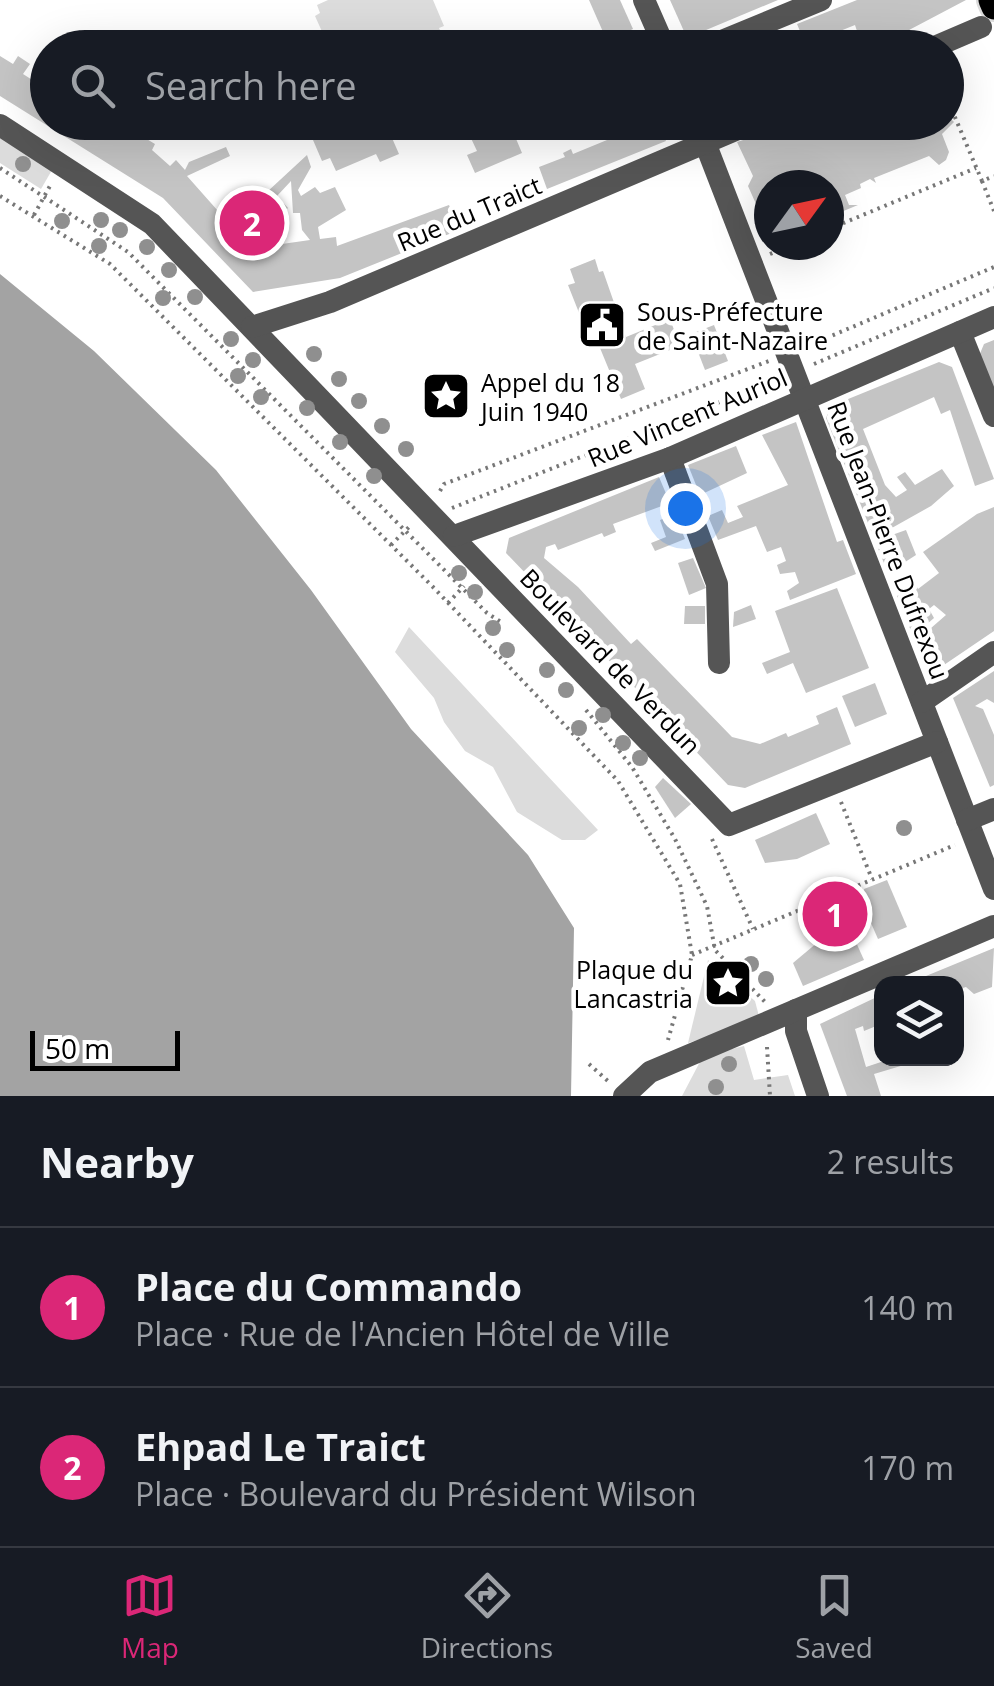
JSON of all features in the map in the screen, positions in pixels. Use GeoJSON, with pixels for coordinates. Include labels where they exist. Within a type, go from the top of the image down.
{"type":"FeatureCollection","features":[{"type":"Feature","properties":{"kind":"main road"},"geometry":{"type":"LineString","coordinates":[[987,17],[991,0]]}},
{"type":"Feature","properties":{"kind":"street"},"geometry":{"type":"LineString","coordinates":[[644,0],[656,30]]}},
{"type":"Feature","properties":{"kind":"street"},"geometry":{"type":"LineString","coordinates":[[748,30],[821,0]]}},
{"type":"Feature","properties":{"kind":"street"},"geometry":{"type":"LineString","coordinates":[[964,30],[987,17]]}},
{"type":"Feature","properties":{"kind":"street","name":"Boulevard de Verdun"},"geometry":{"type":"LineString","coordinates":[[0,124],[152,224],[454,536],[719,829]]}},
{"type":"Feature","properties":{"kind":"street","name":"Rue du Traict"},"geometry":{"type":"LineString","coordinates":[[252,327],[330,302],[687,140]]}},
{"type":"Feature","properties":{"kind":"street","name":"Rue Jean-Pierre Dufrexou"},"geometry":{"type":"LineString","coordinates":[[705,140],[938,742],[965,831],[994,889]]}},
{"type":"Feature","properties":{"kind":"street","name":"Rue Vincent Auriol"},"geometry":{"type":"LineString","coordinates":[[454,536],[670,458],[994,317]]}},
{"type":"Feature","properties":{"kind":"street"},"geometry":{"type":"LineString","coordinates":[[960,332],[994,416]]}},
{"type":"Feature","properties":{"kind":"street"},"geometry":{"type":"LineString","coordinates":[[670,458],[717,584],[719,663]]}},
{"type":"Feature","properties":{"kind":"street"},"geometry":{"type":"LineString","coordinates":[[922,702],[994,652]]}},
{"type":"Feature","properties":{"kind":"street"},"geometry":{"type":"LineString","coordinates":[[719,829],[938,742]]}},
{"type":"Feature","properties":{"kind":"street"},"geometry":{"type":"LineString","coordinates":[[965,831],[994,809]]}},
{"type":"Feature","properties":{"kind":"street"},"geometry":{"type":"LineString","coordinates":[[618,1090],[768,1020],[994,926]]}},
{"type":"Feature","properties":{"kind":"street"},"geometry":{"type":"LineString","coordinates":[[796,1010],[796,1032],[818,1096]]}},
{"type":"Feature","properties":{"kind":"path"},"geometry":{"type":"LineString","coordinates":[[964,139],[994,211]]}},
{"type":"Feature","properties":{"kind":"path"},"geometry":{"type":"LineString","coordinates":[[0,168],[128,252],[486,612],[517,633]]}},
{"type":"Feature","properties":{"kind":"path"},"geometry":{"type":"LineString","coordinates":[[844,224],[976,168]]}},
{"type":"Feature","properties":{"kind":"path"},"geometry":{"type":"LineString","coordinates":[[33,216],[56,175]]}},
{"type":"Feature","properties":{"kind":"path"},"geometry":{"type":"LineString","coordinates":[[982,181],[994,176]]}},
{"type":"Feature","properties":{"kind":"path"},"geometry":{"type":"LineString","coordinates":[[0,196],[110,264],[448,603],[618,781],[680,884],[692,955],[675,1026],[650,1072]]}},
{"type":"Feature","properties":{"kind":"path"},"geometry":{"type":"LineString","coordinates":[[804,347],[994,267]]}},
{"type":"Feature","properties":{"kind":"path"},"geometry":{"type":"LineString","coordinates":[[451,508],[795,372],[994,288]]}},
{"type":"Feature","properties":{"kind":"path"},"geometry":{"type":"LineString","coordinates":[[438,495],[444,484],[774,359]]}},
{"type":"Feature","properties":{"kind":"path"},"geometry":{"type":"LineString","coordinates":[[391,545],[406,530]]}},
{"type":"Feature","properties":{"kind":"path"},"geometry":{"type":"LineString","coordinates":[[448,603],[474,576]]}},
{"type":"Feature","properties":{"kind":"path"},"geometry":{"type":"LineString","coordinates":[[582,705],[632,767],[675,839],[707,906],[714,946],[764,996],[768,1020],[766,1088],[770,1096]]}},
{"type":"Feature","properties":{"kind":"path"},"geometry":{"type":"LineString","coordinates":[[839,798],[872,879]]}},
{"type":"Feature","properties":{"kind":"path"},"geometry":{"type":"LineString","coordinates":[[719,829],[753,929]]}},
{"type":"Feature","properties":{"kind":"path"},"geometry":{"type":"LineString","coordinates":[[692,955],[872,879],[965,831]]}},
{"type":"Feature","properties":{"kind":"path"},"geometry":{"type":"LineString","coordinates":[[589,1064],[618,1090]]}},
{"type":"Feature","properties":{"kind":"shaded area"},"geometry":{"type":"Polygon","coordinates":[[[328,0],[433,0],[444,26],[440,30],[321,30],[315,16],[320,13],[317,5],[328,0]]]}},
{"type":"Feature","properties":{"kind":"shaded area"},"geometry":{"type":"Polygon","coordinates":[[[0,137],[52,170],[41,189],[0,163],[0,137]]]}},
{"type":"Feature","properties":{"kind":"shaded area"},"geometry":{"type":"Polygon","coordinates":[[[0,274],[94,351],[216,470],[311,590],[411,729],[528,855],[574,928],[571,1096],[0,1096],[0,274]]]}},
{"type":"Feature","properties":{"kind":"shaded area"},"geometry":{"type":"Polygon","coordinates":[[[409,627],[598,830],[585,840],[562,840],[517,812],[493,767],[465,751],[444,722],[434,698],[395,652],[409,627]]]}},
{"type":"Feature","properties":{"kind":"shaded area"},"geometry":{"type":"Polygon","coordinates":[[[708,960],[755,1001],[760,1020],[688,1043],[708,960]]]}},
{"type":"Feature","properties":{"kind":"shaded area"},"geometry":{"type":"Polygon","coordinates":[[[744,1046],[754,1080],[788,1075],[795,1096],[682,1096],[703,1056],[744,1046]]]}},
{"type":"Feature","properties":{"kind":"building"},"geometry":{"type":"Polygon","coordinates":[[[589,0],[620,0],[633,29],[602,30],[589,0]]]}},
{"type":"Feature","properties":{"kind":"building"},"geometry":{"type":"Polygon","coordinates":[[[670,0],[778,0],[706,30],[683,30],[670,0]]]}},
{"type":"Feature","properties":{"kind":"building"},"geometry":{"type":"Polygon","coordinates":[[[857,0],[966,0],[909,30],[857,30],[855,25],[842,30],[800,30],[797,24],[857,0]]]}},
{"type":"Feature","properties":{"kind":"building"},"geometry":{"type":"Polygon","coordinates":[[[0,56],[13,64],[18,56],[30,64],[23,74],[30,78],[30,115],[0,96],[0,56]]]}},
{"type":"Feature","properties":{"kind":"building"},"geometry":{"type":"Polygon","coordinates":[[[70,140],[148,140],[155,144],[152,150],[170,166],[176,160],[185,170],[189,162],[226,147],[230,156],[187,176],[226,220],[246,195],[254,204],[307,155],[311,167],[298,190],[301,196],[315,187],[320,193],[335,187],[346,210],[318,227],[320,239],[336,237],[337,246],[449,205],[459,230],[340,278],[253,292],[163,198],[70,140]],[[291,181],[277,196],[288,208],[260,233],[268,246],[310,240],[302,230],[300,213],[293,213],[291,181]]]}},
{"type":"Feature","properties":{"kind":"building"},"geometry":{"type":"Polygon","coordinates":[[[313,140],[393,140],[399,154],[380,162],[376,154],[336,171],[330,158],[322,161],[313,140]]]}},
{"type":"Feature","properties":{"kind":"building"},"geometry":{"type":"Polygon","coordinates":[[[472,140],[517,140],[522,153],[475,173],[467,155],[477,151],[472,140]]]}},
{"type":"Feature","properties":{"kind":"building"},"geometry":{"type":"Polygon","coordinates":[[[607,140],[666,141],[547,189],[539,167],[565,157],[563,153],[571,149],[573,154],[607,140]]]}},
{"type":"Feature","properties":{"kind":"building"},"geometry":{"type":"Polygon","coordinates":[[[944,140],[949,152],[939,165],[929,156],[874,178],[876,183],[870,179],[860,184],[861,188],[845,195],[849,205],[858,205],[844,211],[844,170],[754,170],[754,200],[748,186],[753,176],[737,142],[944,140]]]}},
{"type":"Feature","properties":{"kind":"building","name":"Sous-Préfecture de Saint-Nazaire"},"geometry":{"type":"Polygon","coordinates":[[[595,259],[599,272],[603,271],[626,337],[670,319],[680,346],[635,364],[645,389],[621,399],[593,331],[587,333],[568,285],[575,283],[570,269],[595,259]]]}},
{"type":"Feature","properties":{"kind":"building"},"geometry":{"type":"Polygon","coordinates":[[[714,325],[728,361],[705,370],[691,334],[714,325]]]}},
{"type":"Feature","properties":{"kind":"building"},"geometry":{"type":"Polygon","coordinates":[[[994,340],[994,392],[979,356],[984,344],[994,340]]]}},
{"type":"Feature","properties":{"kind":"building"},"geometry":{"type":"Polygon","coordinates":[[[939,362],[952,367],[994,479],[975,486],[950,410],[941,414],[934,397],[863,429],[885,485],[896,497],[907,490],[897,477],[905,472],[915,485],[942,469],[954,486],[931,506],[874,538],[826,418],[831,406],[939,362]]]}},
{"type":"Feature","properties":{"kind":"building"},"geometry":{"type":"Polygon","coordinates":[[[796,422],[837,542],[843,540],[856,574],[790,600],[787,591],[799,583],[795,572],[780,574],[777,565],[786,561],[781,547],[767,552],[756,526],[718,540],[708,516],[722,510],[728,523],[743,517],[737,506],[788,485],[762,435],[796,422]]]}},
{"type":"Feature","properties":{"kind":"building"},"geometry":{"type":"Polygon","coordinates":[[[736,446],[747,473],[700,495],[688,465],[736,446]]]}},
{"type":"Feature","properties":{"kind":"building"},"geometry":{"type":"Polygon","coordinates":[[[659,477],[670,503],[613,524],[616,532],[604,537],[602,533],[558,550],[555,544],[546,547],[544,558],[578,587],[631,644],[637,639],[732,737],[760,744],[786,733],[788,737],[819,724],[816,716],[837,707],[851,744],[745,788],[728,785],[506,553],[509,538],[659,477]]]}},
{"type":"Feature","properties":{"kind":"building"},"geometry":{"type":"Polygon","coordinates":[[[994,507],[994,631],[938,669],[924,665],[915,642],[946,615],[934,605],[929,609],[934,618],[913,636],[897,596],[916,585],[918,589],[939,573],[923,552],[977,514],[994,507]]]}},
{"type":"Feature","properties":{"kind":"building"},"geometry":{"type":"Polygon","coordinates":[[[675,514],[685,539],[655,551],[651,543],[666,537],[660,520],[675,514]]]}},
{"type":"Feature","properties":{"kind":"building"},"geometry":{"type":"Polygon","coordinates":[[[906,530],[916,555],[888,573],[875,541],[906,530]]]}},
{"type":"Feature","properties":{"kind":"building"},"geometry":{"type":"Polygon","coordinates":[[[693,558],[706,588],[689,595],[678,563],[693,558]]]}},
{"type":"Feature","properties":{"kind":"building"},"geometry":{"type":"Polygon","coordinates":[[[837,588],[869,668],[806,693],[793,663],[767,674],[762,663],[790,652],[775,611],[837,588]]]}},
{"type":"Feature","properties":{"kind":"building"},"geometry":{"type":"Polygon","coordinates":[[[751,605],[756,619],[733,627],[734,612],[751,605]]]}},
{"type":"Feature","properties":{"kind":"building"},"geometry":{"type":"Polygon","coordinates":[[[685,606],[705,606],[705,624],[684,624],[685,606]]]}},
{"type":"Feature","properties":{"kind":"building"},"geometry":{"type":"Polygon","coordinates":[[[994,671],[994,703],[987,699],[975,706],[983,709],[994,735],[994,785],[990,787],[953,698],[994,671]]]}},
{"type":"Feature","properties":{"kind":"building"},"geometry":{"type":"Polygon","coordinates":[[[875,683],[887,714],[855,727],[842,696],[875,683]]]}},
{"type":"Feature","properties":{"kind":"building"},"geometry":{"type":"Polygon","coordinates":[[[663,778],[691,804],[675,818],[655,787],[663,778]]]}},
{"type":"Feature","properties":{"kind":"building"},"geometry":{"type":"Polygon","coordinates":[[[816,813],[830,844],[797,859],[765,863],[755,840],[816,813]]]}},
{"type":"Feature","properties":{"kind":"building"},"geometry":{"type":"Polygon","coordinates":[[[887,880],[907,927],[878,939],[867,914],[864,889],[887,880]]]}},
{"type":"Feature","properties":{"kind":"building"},"geometry":{"type":"Polygon","coordinates":[[[850,929],[864,960],[803,986],[793,963],[818,942],[850,929]]]}},
{"type":"Feature","properties":{"kind":"building"},"geometry":{"type":"Polygon","coordinates":[[[994,948],[992,987],[974,994],[964,988],[964,976],[926,976],[994,948]]]}},
{"type":"Feature","properties":{"kind":"building"},"geometry":{"type":"Polygon","coordinates":[[[874,998],[874,1027],[855,1029],[866,1067],[901,1066],[874,1074],[881,1096],[847,1096],[820,1024],[874,998]]]}},
{"type":"Feature","properties":{"kind":"place","name":"Ehpad Le Traict"},"geometry":{"type":"Point","coordinates":[252,223]}},
{"type":"Feature","properties":{"kind":"place","name":"Sous-Préfecture de Saint-Nazaire"},"geometry":{"type":"Point","coordinates":[602,325]}},
{"type":"Feature","properties":{"kind":"place","name":"Appel du 18 Juin 1940"},"geometry":{"type":"Point","coordinates":[446,396]}},
{"type":"Feature","properties":{"kind":"place","name":"Place du Commando"},"geometry":{"type":"Point","coordinates":[835,914]}},
{"type":"Feature","properties":{"kind":"place","name":"Plaque du Lancastria"},"geometry":{"type":"Point","coordinates":[728,983]}}]}
